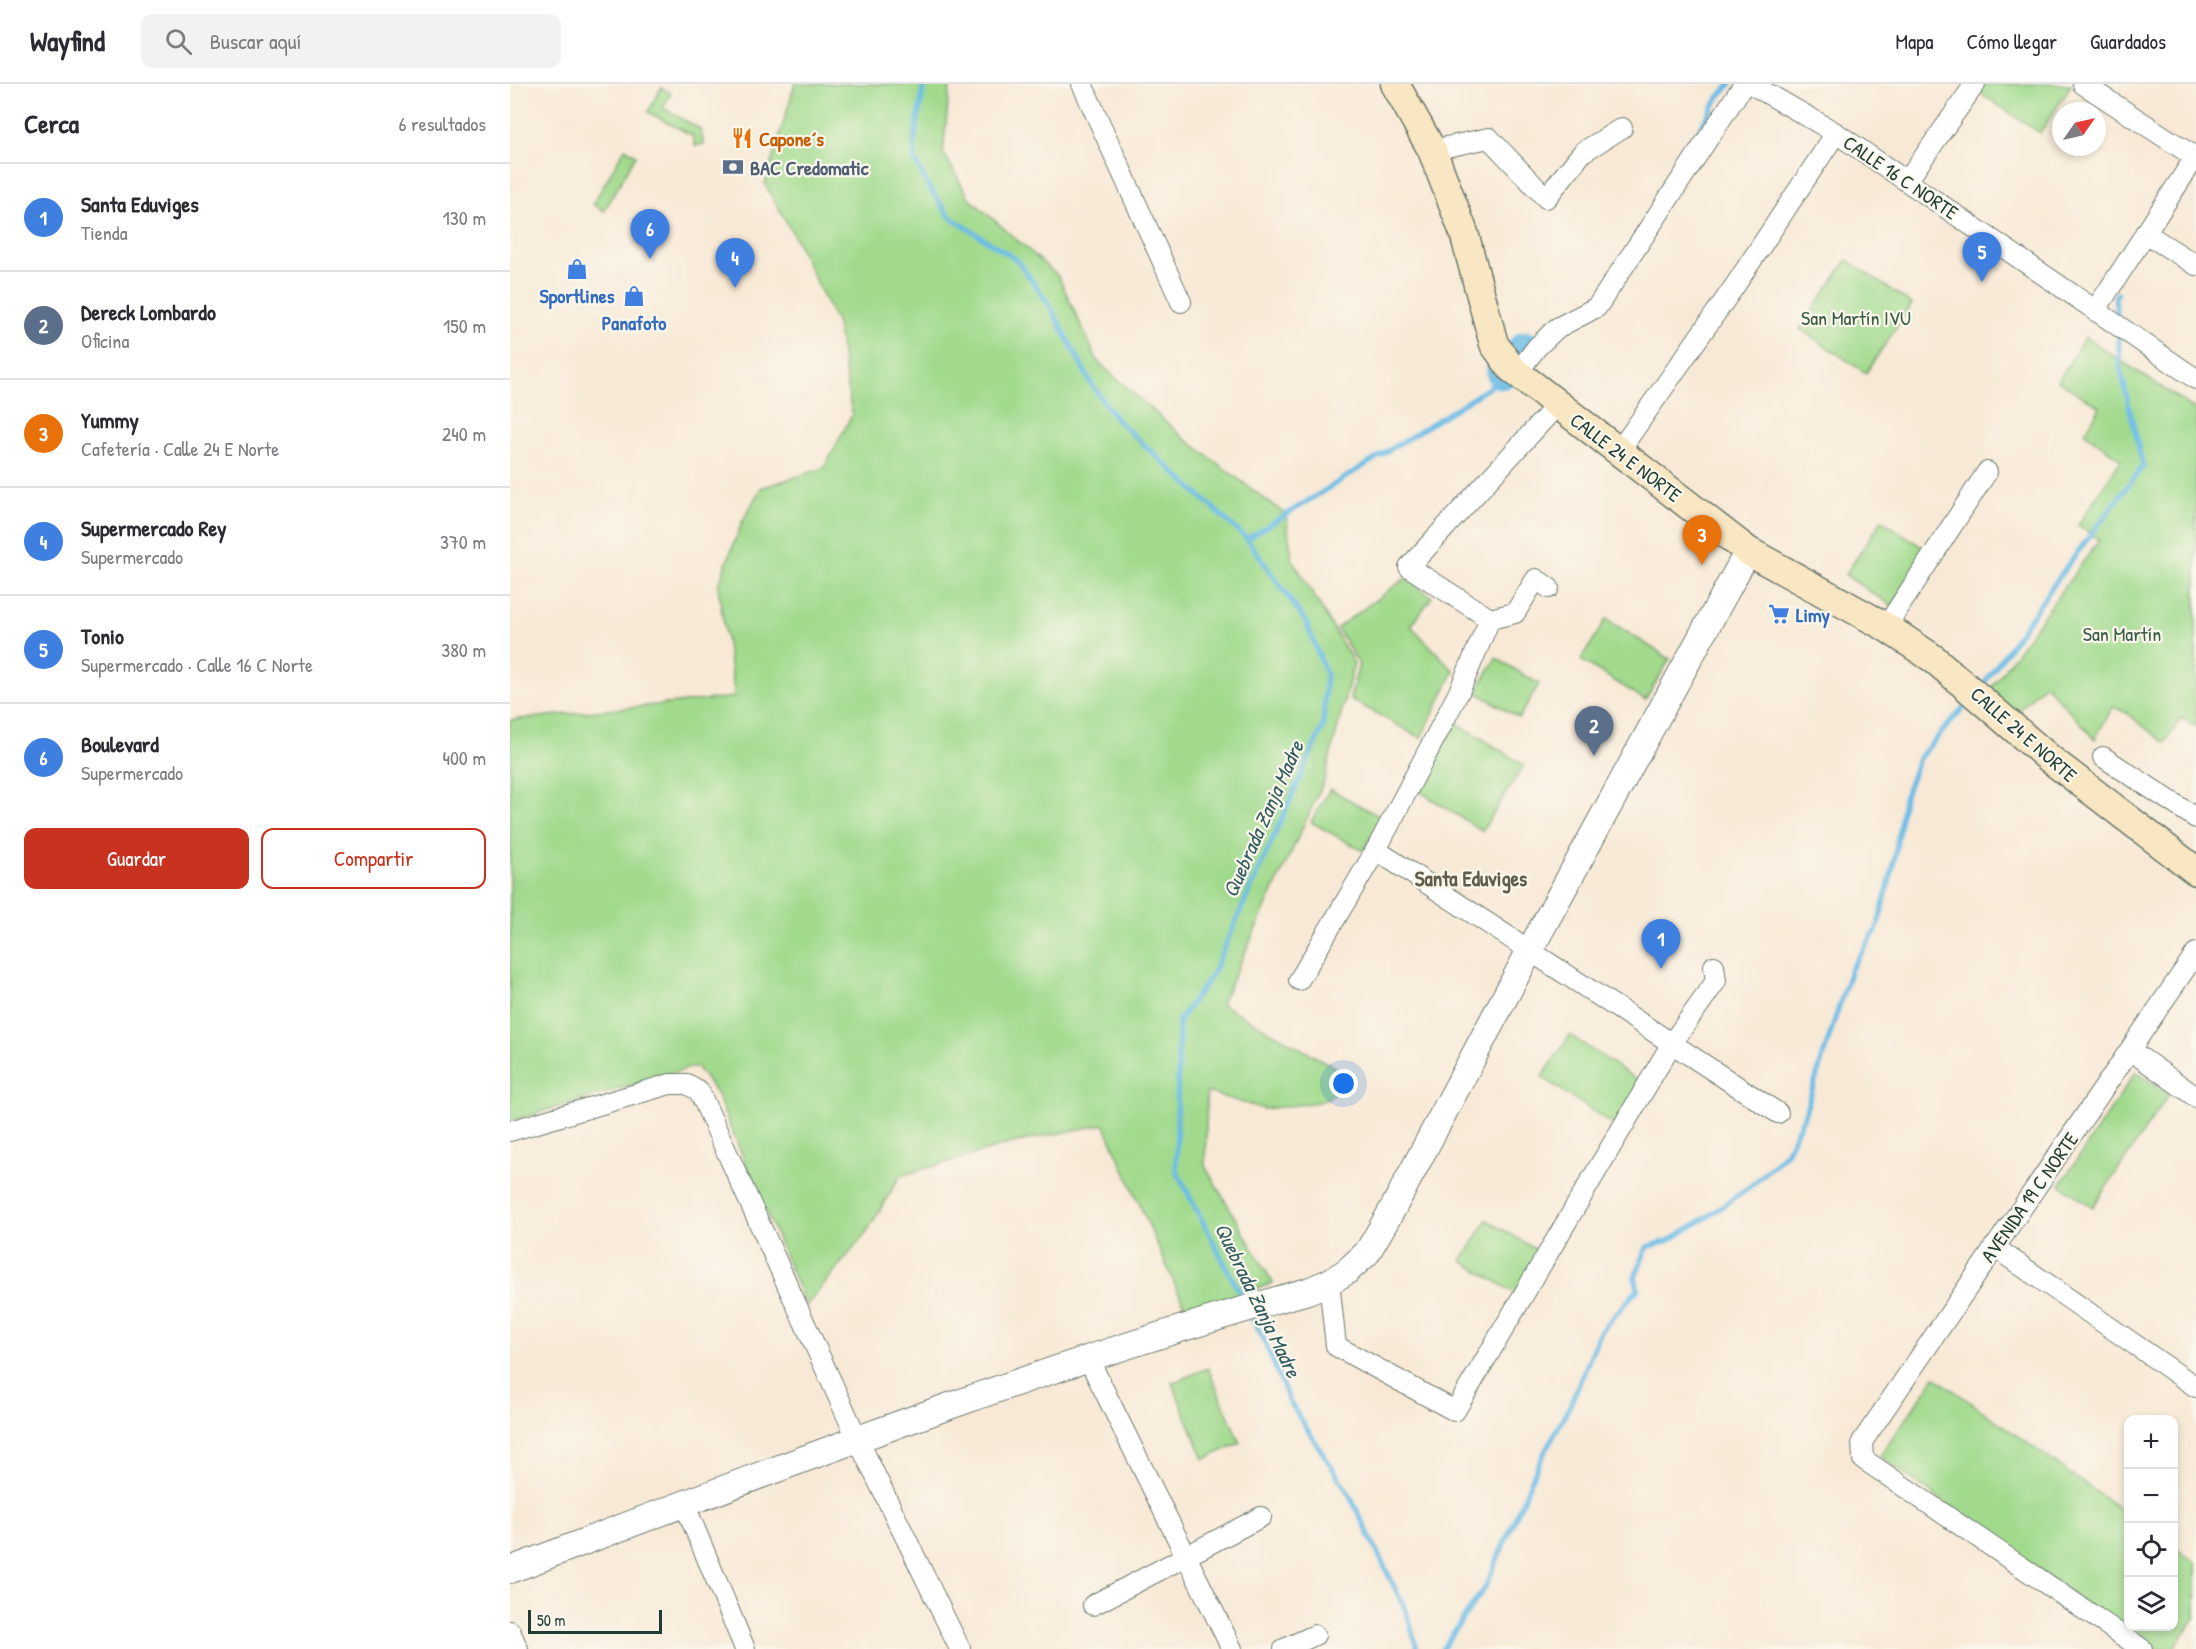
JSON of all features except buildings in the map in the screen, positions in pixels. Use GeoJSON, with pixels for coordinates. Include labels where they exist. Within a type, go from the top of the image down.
{"type":"FeatureCollection","features":[{"type":"Feature","properties":{"kind":"main road","name":"CALLE 24 E NORTE"},"geometry":{"type":"LineString","coordinates":[[1395,84],[1432,150],[1464,233],[1494,344],[1515,371],[1748,551],[1886,627],[1935,659],[2050,759],[2196,871]]}},
{"type":"Feature","properties":{"kind":"street"},"geometry":{"type":"LineString","coordinates":[[1082,84],[1180,302]]}},
{"type":"Feature","properties":{"kind":"street"},"geometry":{"type":"LineString","coordinates":[[1515,371],[1557,328],[1598,307],[1744,84]]}},
{"type":"Feature","properties":{"kind":"street"},"geometry":{"type":"LineString","coordinates":[[1907,181],[1975,84]]}},
{"type":"Feature","properties":{"kind":"street"},"geometry":{"type":"LineString","coordinates":[[2083,84],[2196,156],[2146,234],[2100,315]]}},
{"type":"Feature","properties":{"kind":"street","name":"CALLE 16 C NORTE"},"geometry":{"type":"LineString","coordinates":[[1762,87],[1836,133],[2196,379]]}},
{"type":"Feature","properties":{"kind":"street"},"geometry":{"type":"LineString","coordinates":[[1432,150],[1489,138],[1546,198],[1583,152],[1622,128]]}},
{"type":"Feature","properties":{"kind":"street"},"geometry":{"type":"LineString","coordinates":[[1619,451],[1734,287],[1836,133]]}},
{"type":"Feature","properties":{"kind":"street"},"geometry":{"type":"LineString","coordinates":[[2146,234],[2196,266]]}},
{"type":"Feature","properties":{"kind":"street"},"geometry":{"type":"LineString","coordinates":[[1549,588],[1536,579],[1515,614],[1490,619],[1409,567],[1557,405]]}},
{"type":"Feature","properties":{"kind":"street"},"geometry":{"type":"LineString","coordinates":[[1886,627],[1987,472]]}},
{"type":"Feature","properties":{"kind":"street"},"geometry":{"type":"LineString","coordinates":[[510,1570],[857,1438],[1088,1358],[1329,1282],[1346,1272],[1367,1253],[1392,1210],[1530,950],[1748,551]]}},
{"type":"Feature","properties":{"kind":"street"},"geometry":{"type":"LineString","coordinates":[[1299,980],[1376,850],[1459,692],[1490,619]]}},
{"type":"Feature","properties":{"kind":"street"},"geometry":{"type":"LineString","coordinates":[[2103,757],[2196,818]]}},
{"type":"Feature","properties":{"kind":"street"},"geometry":{"type":"LineString","coordinates":[[1376,850],[1778,1113]]}},
{"type":"Feature","properties":{"kind":"street","name":"AVENIDA 19 C NORTE"},"geometry":{"type":"LineString","coordinates":[[2142,1649],[1863,1459],[1862,1442],[2196,953]]}},
{"type":"Feature","properties":{"kind":"street"},"geometry":{"type":"LineString","coordinates":[[1329,1282],[1336,1346],[1455,1411],[1672,1043],[1716,981],[1714,966]]}},
{"type":"Feature","properties":{"kind":"street"},"geometry":{"type":"LineString","coordinates":[[2130,1050],[2196,1097]]}},
{"type":"Feature","properties":{"kind":"street"},"geometry":{"type":"LineString","coordinates":[[510,1131],[670,1084],[687,1084],[699,1091],[857,1438],[960,1649]]}},
{"type":"Feature","properties":{"kind":"street"},"geometry":{"type":"LineString","coordinates":[[1994,1247],[2196,1387]]}},
{"type":"Feature","properties":{"kind":"street"},"geometry":{"type":"LineString","coordinates":[[1088,1358],[1232,1649]]}},
{"type":"Feature","properties":{"kind":"street"},"geometry":{"type":"LineString","coordinates":[[684,1503],[745,1649]]}},
{"type":"Feature","properties":{"kind":"street"},"geometry":{"type":"LineString","coordinates":[[1093,1605],[1261,1516]]}},
{"type":"Feature","properties":{"kind":"street"},"geometry":{"type":"LineString","coordinates":[[510,1631],[518,1649]]}},
{"type":"Feature","properties":{"kind":"street"},"geometry":{"type":"LineString","coordinates":[[1284,1649],[1315,1635]]}},
{"type":"Feature","properties":{"kind":"green space"},"geometry":{"type":"Polygon","coordinates":[[[795,84],[950,84],[943,152],[969,198],[1058,276],[1098,362],[1184,438],[1286,515],[1292,559],[1354,663],[1324,781],[1221,1004],[1345,1073],[1338,1092],[1319,1102],[1264,1109],[1207,1092],[1205,1166],[1273,1283],[1188,1314],[1104,1124],[1012,1143],[900,1176],[866,1233],[806,1306],[716,1093],[696,1066],[510,1121],[510,720],[735,697],[718,586],[742,522],[761,488],[824,468],[852,415],[837,324],[792,232],[765,184],[795,84]]]}},
{"type":"Feature","properties":{"kind":"green space"},"geometry":{"type":"Polygon","coordinates":[[[1982,84],[2072,84],[2060,102],[2052,102],[2052,115],[2040,133],[1977,91],[1982,84]]]}},
{"type":"Feature","properties":{"kind":"green space"},"geometry":{"type":"Polygon","coordinates":[[[661,88],[671,93],[663,108],[700,129],[704,144],[695,146],[693,136],[648,112],[661,88]]]}},
{"type":"Feature","properties":{"kind":"green space"},"geometry":{"type":"Polygon","coordinates":[[[625,148],[636,155],[604,211],[593,204],[625,148]]]}},
{"type":"Feature","properties":{"kind":"green space","name":"San Martín IVU"},"geometry":{"type":"Polygon","coordinates":[[[1847,260],[1912,304],[1866,373],[1800,329],[1847,260]]]}},
{"type":"Feature","properties":{"kind":"green space","name":"San Martín"},"geometry":{"type":"Polygon","coordinates":[[[2085,337],[2196,410],[2196,727],[2181,718],[2165,743],[2125,712],[2113,707],[2095,739],[2045,684],[2015,714],[1987,693],[2099,540],[2078,525],[2121,460],[2085,433],[2100,407],[2058,381],[2085,337]]]}},
{"type":"Feature","properties":{"kind":"green space"},"geometry":{"type":"Polygon","coordinates":[[[1882,520],[1928,551],[1892,606],[1845,575],[1882,520]]]}},
{"type":"Feature","properties":{"kind":"green space"},"geometry":{"type":"Polygon","coordinates":[[[1406,578],[1432,597],[1411,626],[1454,671],[1421,738],[1350,699],[1359,664],[1337,628],[1406,578]]]}},
{"type":"Feature","properties":{"kind":"green space"},"geometry":{"type":"Polygon","coordinates":[[[1606,619],[1670,659],[1645,700],[1581,660],[1606,619]]]}},
{"type":"Feature","properties":{"kind":"green space"},"geometry":{"type":"Polygon","coordinates":[[[1496,658],[1539,684],[1519,718],[1476,692],[1496,658]]]}},
{"type":"Feature","properties":{"kind":"green space"},"geometry":{"type":"Polygon","coordinates":[[[1457,723],[1524,765],[1482,831],[1416,789],[1457,723]]]}},
{"type":"Feature","properties":{"kind":"green space"},"geometry":{"type":"Polygon","coordinates":[[[1330,789],[1382,818],[1363,851],[1311,822],[1330,789]]]}},
{"type":"Feature","properties":{"kind":"green space"},"geometry":{"type":"Polygon","coordinates":[[[1570,1035],[1646,1086],[1618,1128],[1542,1077],[1570,1035]]]}},
{"type":"Feature","properties":{"kind":"green space"},"geometry":{"type":"Polygon","coordinates":[[[2136,1072],[2169,1094],[2093,1207],[2060,1185],[2136,1072]]]}},
{"type":"Feature","properties":{"kind":"green space"},"geometry":{"type":"Polygon","coordinates":[[[1487,1220],[1540,1252],[1516,1294],[1462,1261],[1487,1220]]]}},
{"type":"Feature","properties":{"kind":"green space"},"geometry":{"type":"Polygon","coordinates":[[[1208,1368],[1240,1443],[1204,1459],[1172,1383],[1208,1368]]]}},
{"type":"Feature","properties":{"kind":"green space"},"geometry":{"type":"Polygon","coordinates":[[[1935,1377],[2124,1512],[2124,1630],[1880,1456],[1935,1377]]]}},
{"type":"Feature","properties":{"kind":"green space"},"geometry":{"type":"Polygon","coordinates":[[[2178,1550],[2196,1563],[2196,1617],[2173,1649],[2150,1649],[2125,1631],[2178,1631],[2178,1550]]]}},
{"type":"Feature","properties":{"kind":"waterway","name":"Quebrada Zanja Madre"},"geometry":{"type":"LineString","coordinates":[[924,84],[914,143],[915,160],[928,186],[950,217],[1017,260],[1050,306],[1092,385],[1117,420],[1247,539],[1306,622],[1326,674],[1323,726],[1212,975],[1179,1020],[1176,1170],[1245,1303]]}},
{"type":"Feature","properties":{"kind":"waterway"},"geometry":{"type":"LineString","coordinates":[[1671,178],[1719,96],[1731,84]]}},
{"type":"Feature","properties":{"kind":"waterway"},"geometry":{"type":"LineString","coordinates":[[2117,318],[2115,297],[2118,293]]}},
{"type":"Feature","properties":{"kind":"waterway"},"geometry":{"type":"LineString","coordinates":[[1980,689],[2067,566],[2143,466],[2120,367],[2118,331]]}},
{"type":"Feature","properties":{"kind":"waterway"},"geometry":{"type":"LineString","coordinates":[[1525,347],[1533,339]]}},
{"type":"Feature","properties":{"kind":"waterway"},"geometry":{"type":"LineString","coordinates":[[1502,373],[1525,347]]}},
{"type":"Feature","properties":{"kind":"waterway"},"geometry":{"type":"LineString","coordinates":[[1247,539],[1490,387],[1502,373]]}},
{"type":"Feature","properties":{"kind":"waterway"},"geometry":{"type":"LineString","coordinates":[[1442,1649],[1486,1586],[1537,1467],[1570,1405],[1601,1331],[1638,1289],[1635,1277],[1647,1247],[1668,1241],[1712,1214],[1753,1184],[1786,1153],[1804,1116],[1851,969],[1877,929],[1893,867],[1904,798],[1919,758],[1970,700]]}},
{"type":"Feature","properties":{"kind":"waterway","name":"Quebrada Zanja Madre"},"geometry":{"type":"LineString","coordinates":[[1250,1314],[1264,1340],[1289,1401],[1349,1494],[1407,1613],[1417,1649]]}},
{"type":"Feature","properties":{"kind":"place","name":"Capone´s"},"geometry":{"type":"Point","coordinates":[742,138]}},
{"type":"Feature","properties":{"kind":"place","name":"BAC Credomatic"},"geometry":{"type":"Point","coordinates":[733,167]}},
{"type":"Feature","properties":{"kind":"place","name":"Boulevard"},"geometry":{"type":"Point","coordinates":[650,259]}},
{"type":"Feature","properties":{"kind":"place","name":"Sportlines"},"geometry":{"type":"Point","coordinates":[577,269]}},
{"type":"Feature","properties":{"kind":"place","name":"Tonio"},"geometry":{"type":"Point","coordinates":[1982,282]}},
{"type":"Feature","properties":{"kind":"place","name":"Supermercado Rey"},"geometry":{"type":"Point","coordinates":[735,288]}},
{"type":"Feature","properties":{"kind":"place","name":"Panafoto"},"geometry":{"type":"Point","coordinates":[634,296]}},
{"type":"Feature","properties":{"kind":"place","name":"Yummy"},"geometry":{"type":"Point","coordinates":[1702,565]}},
{"type":"Feature","properties":{"kind":"place","name":"Limy"},"geometry":{"type":"Point","coordinates":[1779,614]}},
{"type":"Feature","properties":{"kind":"place","name":"Dereck Lombardo"},"geometry":{"type":"Point","coordinates":[1594,756]}},
{"type":"Feature","properties":{"kind":"place","name":"Santa Eduviges"},"geometry":{"type":"Point","coordinates":[1661,969]}},
{"type":"Feature","properties":{"kind":"district","name":"Santa Eduviges"},"geometry":{"type":"Point","coordinates":[1471,878]}}]}
